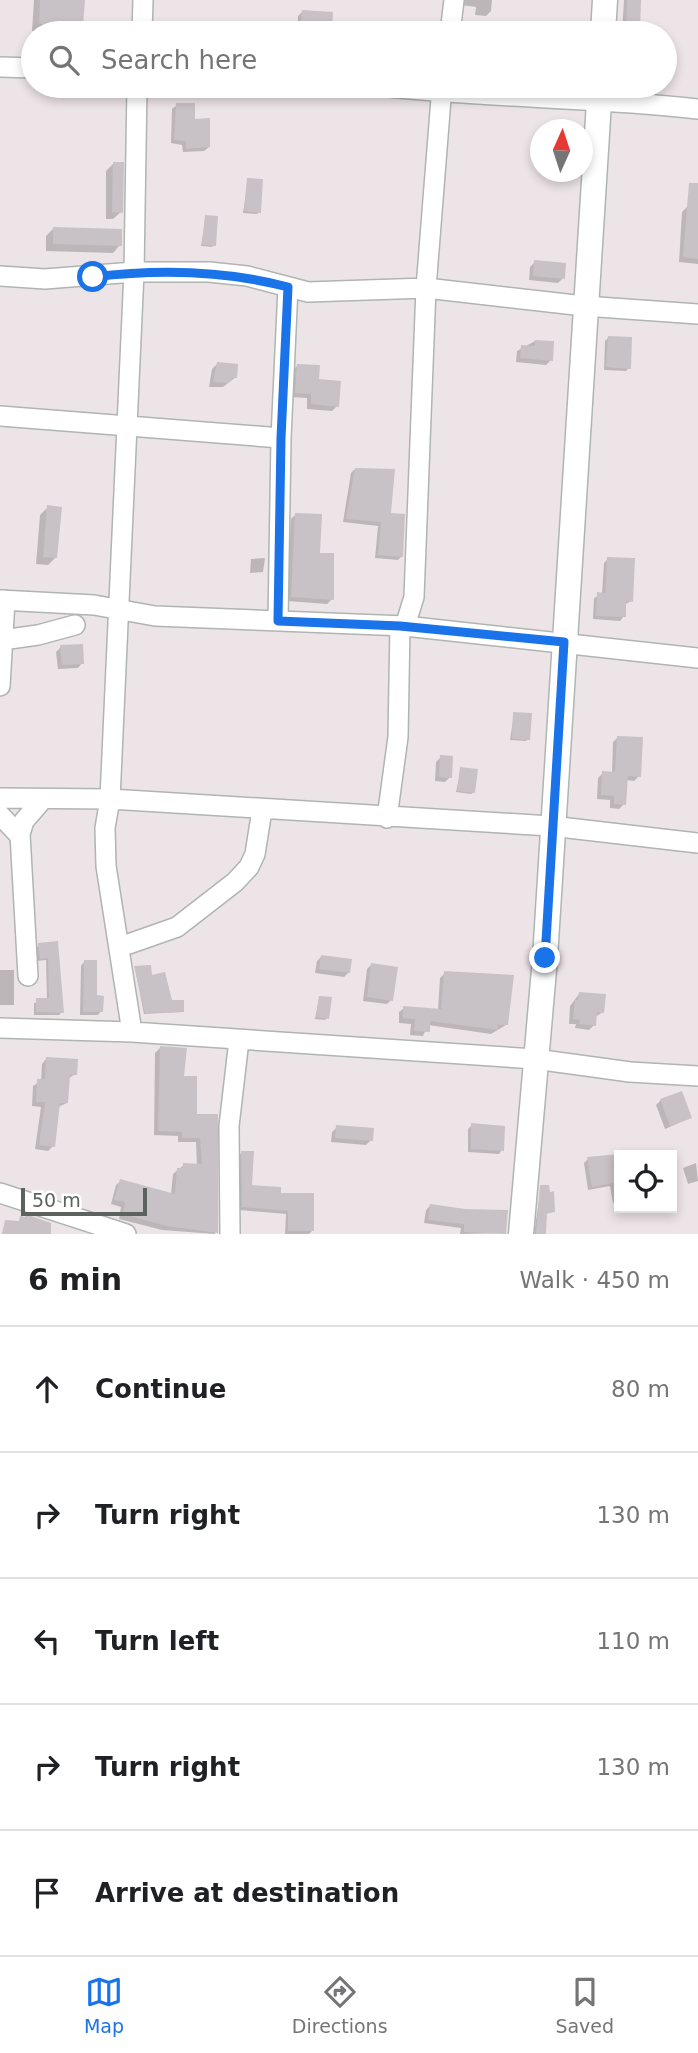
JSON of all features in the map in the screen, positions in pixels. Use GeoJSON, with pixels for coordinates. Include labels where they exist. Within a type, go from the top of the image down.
{"type":"FeatureCollection","features":[{"type":"Feature","properties":{"kind":"street"},"geometry":{"type":"LineString","coordinates":[[142,21],[143,0]]}},
{"type":"Feature","properties":{"kind":"street"},"geometry":{"type":"LineString","coordinates":[[451,21],[454,0]]}},
{"type":"Feature","properties":{"kind":"street"},"geometry":{"type":"LineString","coordinates":[[604,21],[605,0]]}},
{"type":"Feature","properties":{"kind":"street"},"geometry":{"type":"LineString","coordinates":[[0,67],[21,68]]}},
{"type":"Feature","properties":{"kind":"street"},"geometry":{"type":"LineString","coordinates":[[132,1032],[106,866],[105,828],[110,799],[128,428],[137,98]]}},
{"type":"Feature","properties":{"kind":"street"},"geometry":{"type":"LineString","coordinates":[[387,818],[398,737],[402,626],[414,597],[426,288],[441,98]]}},
{"type":"Feature","properties":{"kind":"street"},"geometry":{"type":"LineString","coordinates":[[520,1234],[564,642],[599,98]]}},
{"type":"Feature","properties":{"kind":"street"},"geometry":{"type":"LineString","coordinates":[[634,98],[698,109]]}},
{"type":"Feature","properties":{"kind":"street"},"geometry":{"type":"LineString","coordinates":[[0,276],[45,279],[134,272],[209,272],[247,276],[288,287],[330,293],[426,288],[584,306],[698,314]]}},
{"type":"Feature","properties":{"kind":"street"},"geometry":{"type":"LineString","coordinates":[[278,621],[281,438],[288,287]]}},
{"type":"Feature","properties":{"kind":"street"},"geometry":{"type":"LineString","coordinates":[[0,416],[281,438]]}},
{"type":"Feature","properties":{"kind":"street"},"geometry":{"type":"LineString","coordinates":[[0,686],[2,600],[94,605],[155,616],[402,626],[698,658]]}},
{"type":"Feature","properties":{"kind":"street"},"geometry":{"type":"LineString","coordinates":[[1,641],[75,625]]}},
{"type":"Feature","properties":{"kind":"street"},"geometry":{"type":"LineString","coordinates":[[0,798],[110,799],[551,827],[698,843]]}},
{"type":"Feature","properties":{"kind":"street"},"geometry":{"type":"LineString","coordinates":[[29,976],[20,836],[24,821],[43,799]]}},
{"type":"Feature","properties":{"kind":"street"},"geometry":{"type":"LineString","coordinates":[[120,947],[177,927],[235,882],[249,867],[255,854],[262,810]]}},
{"type":"Feature","properties":{"kind":"street"},"geometry":{"type":"LineString","coordinates":[[0,815],[20,836]]}},
{"type":"Feature","properties":{"kind":"street"},"geometry":{"type":"LineString","coordinates":[[0,1028],[132,1032],[535,1059],[630,1072],[694,1076],[698,1095]]}},
{"type":"Feature","properties":{"kind":"street"},"geometry":{"type":"LineString","coordinates":[[230,1234],[229,1126],[239,1040]]}},
{"type":"Feature","properties":{"kind":"street"},"geometry":{"type":"LineString","coordinates":[[0,1193],[126,1234]]}},
{"type":"Feature","properties":{"kind":"building"},"geometry":{"type":"Polygon","coordinates":[[[40,0],[85,0],[83,21],[39,21],[40,0]]]}},
{"type":"Feature","properties":{"kind":"building"},"geometry":{"type":"Polygon","coordinates":[[[627,0],[641,0],[640,21],[626,21],[627,0]]]}},
{"type":"Feature","properties":{"kind":"building"},"geometry":{"type":"Polygon","coordinates":[[[302,10],[333,12],[333,21],[301,21],[302,10]]]}},
{"type":"Feature","properties":{"kind":"building"},"geometry":{"type":"Polygon","coordinates":[[[176,103],[195,103],[195,119],[210,118],[210,147],[186,149],[186,141],[174,140],[176,103]]]}},
{"type":"Feature","properties":{"kind":"building"},"geometry":{"type":"Polygon","coordinates":[[[113,162],[124,162],[123,213],[112,212],[113,162]]]}},
{"type":"Feature","properties":{"kind":"building"},"geometry":{"type":"Polygon","coordinates":[[[247,178],[263,179],[261,213],[244,211],[247,178]]]}},
{"type":"Feature","properties":{"kind":"building"},"geometry":{"type":"Polygon","coordinates":[[[689,183],[698,183],[698,259],[683,257],[689,183]]]}},
{"type":"Feature","properties":{"kind":"building"},"geometry":{"type":"Polygon","coordinates":[[[205,215],[218,216],[216,246],[202,245],[205,215]]]}},
{"type":"Feature","properties":{"kind":"building"},"geometry":{"type":"Polygon","coordinates":[[[53,227],[122,229],[122,246],[53,244],[53,227]]]}},
{"type":"Feature","properties":{"kind":"building"},"geometry":{"type":"Polygon","coordinates":[[[534,260],[566,263],[565,279],[533,276],[534,260]]]}},
{"type":"Feature","properties":{"kind":"building"},"geometry":{"type":"Polygon","coordinates":[[[608,336],[632,337],[631,369],[606,367],[608,336]]]}},
{"type":"Feature","properties":{"kind":"building"},"geometry":{"type":"Polygon","coordinates":[[[535,340],[554,341],[553,361],[520,358],[521,345],[534,346],[535,340]]]}},
{"type":"Feature","properties":{"kind":"building"},"geometry":{"type":"Polygon","coordinates":[[[217,362],[238,364],[237,378],[232,378],[229,383],[213,382],[217,362]]]}},
{"type":"Feature","properties":{"kind":"building"},"geometry":{"type":"Polygon","coordinates":[[[297,364],[320,365],[319,379],[341,381],[339,407],[311,404],[311,394],[295,393],[297,364]]]}},
{"type":"Feature","properties":{"kind":"building"},"geometry":{"type":"Polygon","coordinates":[[[355,468],[395,469],[391,513],[405,514],[403,557],[378,555],[381,522],[346,519],[355,468]]]}},
{"type":"Feature","properties":{"kind":"building"},"geometry":{"type":"Polygon","coordinates":[[[47,505],[62,507],[57,558],[43,557],[47,505]]]}},
{"type":"Feature","properties":{"kind":"building"},"geometry":{"type":"Polygon","coordinates":[[[295,513],[322,514],[320,553],[334,553],[334,600],[291,597],[295,513]]]}},
{"type":"Feature","properties":{"kind":"building"},"geometry":{"type":"Polygon","coordinates":[[[607,557],[635,558],[633,602],[626,601],[626,617],[596,616],[597,592],[605,593],[607,557]]]}},
{"type":"Feature","properties":{"kind":"building"},"geometry":{"type":"Polygon","coordinates":[[[83,644],[84,664],[62,665],[60,645],[83,644]]]}},
{"type":"Feature","properties":{"kind":"building"},"geometry":{"type":"Polygon","coordinates":[[[513,712],[532,713],[530,740],[512,739],[513,712]]]}},
{"type":"Feature","properties":{"kind":"building"},"geometry":{"type":"Polygon","coordinates":[[[617,736],[643,737],[641,777],[628,776],[626,805],[614,804],[614,796],[601,795],[602,771],[615,772],[617,736]]]}},
{"type":"Feature","properties":{"kind":"building"},"geometry":{"type":"Polygon","coordinates":[[[440,755],[453,756],[452,778],[439,777],[440,755]]]}},
{"type":"Feature","properties":{"kind":"building"},"geometry":{"type":"Polygon","coordinates":[[[460,767],[478,769],[475,793],[457,791],[460,767]]]}},
{"type":"Feature","properties":{"kind":"building"},"geometry":{"type":"Polygon","coordinates":[[[58,941],[64,1013],[36,1012],[36,998],[49,998],[48,958],[40,959],[38,943],[58,941]]]}},
{"type":"Feature","properties":{"kind":"building"},"geometry":{"type":"Polygon","coordinates":[[[321,955],[352,959],[350,973],[319,969],[321,955]]]}},
{"type":"Feature","properties":{"kind":"building"},"geometry":{"type":"Polygon","coordinates":[[[84,960],[97,960],[97,995],[104,996],[103,1012],[83,1012],[84,960]]]}},
{"type":"Feature","properties":{"kind":"building"},"geometry":{"type":"Polygon","coordinates":[[[371,963],[398,967],[393,1001],[367,997],[371,963]]]}},
{"type":"Feature","properties":{"kind":"building"},"geometry":{"type":"Polygon","coordinates":[[[151,965],[152,975],[165,972],[172,1000],[184,1000],[184,1012],[145,1013],[134,966],[151,965]]]}},
{"type":"Feature","properties":{"kind":"building"},"geometry":{"type":"Polygon","coordinates":[[[444,971],[514,975],[508,1025],[498,1025],[498,1030],[430,1021],[430,1032],[414,1031],[415,1019],[403,1018],[403,1006],[441,1009],[444,971]]]}},
{"type":"Feature","properties":{"kind":"building"},"geometry":{"type":"Polygon","coordinates":[[[579,992],[606,994],[604,1013],[597,1012],[596,1026],[579,1024],[580,1020],[573,1019],[575,1000],[578,1000],[579,992]]]}},
{"type":"Feature","properties":{"kind":"building"},"geometry":{"type":"Polygon","coordinates":[[[319,996],[332,997],[329,1019],[316,1017],[319,996]]]}},
{"type":"Feature","properties":{"kind":"building"},"geometry":{"type":"Polygon","coordinates":[[[160,1046],[187,1048],[184,1076],[197,1076],[197,1114],[218,1114],[218,1233],[167,1226],[123,1214],[125,1202],[114,1200],[120,1179],[175,1194],[177,1168],[183,1168],[183,1163],[202,1164],[200,1138],[182,1138],[182,1132],[158,1131],[160,1046]]]}},
{"type":"Feature","properties":{"kind":"building"},"geometry":{"type":"Polygon","coordinates":[[[46,1057],[78,1059],[77,1075],[70,1075],[68,1103],[60,1103],[55,1147],[39,1145],[45,1102],[36,1102],[37,1079],[45,1079],[46,1057]]]}},
{"type":"Feature","properties":{"kind":"building"},"geometry":{"type":"Polygon","coordinates":[[[682,1091],[692,1118],[670,1126],[660,1099],[682,1091]]]}},
{"type":"Feature","properties":{"kind":"building"},"geometry":{"type":"Polygon","coordinates":[[[471,1123],[505,1126],[504,1151],[471,1149],[471,1123]]]}},
{"type":"Feature","properties":{"kind":"building"},"geometry":{"type":"Polygon","coordinates":[[[336,1125],[374,1128],[373,1141],[335,1138],[336,1125]]]}},
{"type":"Feature","properties":{"kind":"building"},"geometry":{"type":"Polygon","coordinates":[[[241,1151],[254,1151],[252,1185],[281,1187],[281,1193],[314,1193],[314,1231],[288,1231],[288,1211],[242,1207],[241,1151]]]}},
{"type":"Feature","properties":{"kind":"building"},"geometry":{"type":"Polygon","coordinates":[[[614,1154],[614,1183],[592,1187],[587,1157],[614,1154]]]}},
{"type":"Feature","properties":{"kind":"building"},"geometry":{"type":"Polygon","coordinates":[[[540,1185],[549,1185],[550,1192],[554,1191],[555,1212],[547,1213],[546,1234],[536,1234],[540,1185]]]}},
{"type":"Feature","properties":{"kind":"building"},"geometry":{"type":"Polygon","coordinates":[[[430,1204],[465,1209],[508,1210],[506,1234],[464,1232],[464,1224],[428,1220],[430,1204]]]}},
{"type":"Feature","properties":{"kind":"building"},"geometry":{"type":"Polygon","coordinates":[[[25,1214],[51,1223],[51,1234],[2,1234],[5,1220],[19,1221],[20,1216],[25,1217],[25,1214]]]}},
{"type":"Feature","properties":{"kind":"route"},"geometry":{"type":"LineString","coordinates":[[93,277],[134,272],[209,272],[247,276],[288,287],[281,438],[278,621],[400,626],[564,642],[545,958]]}}]}
